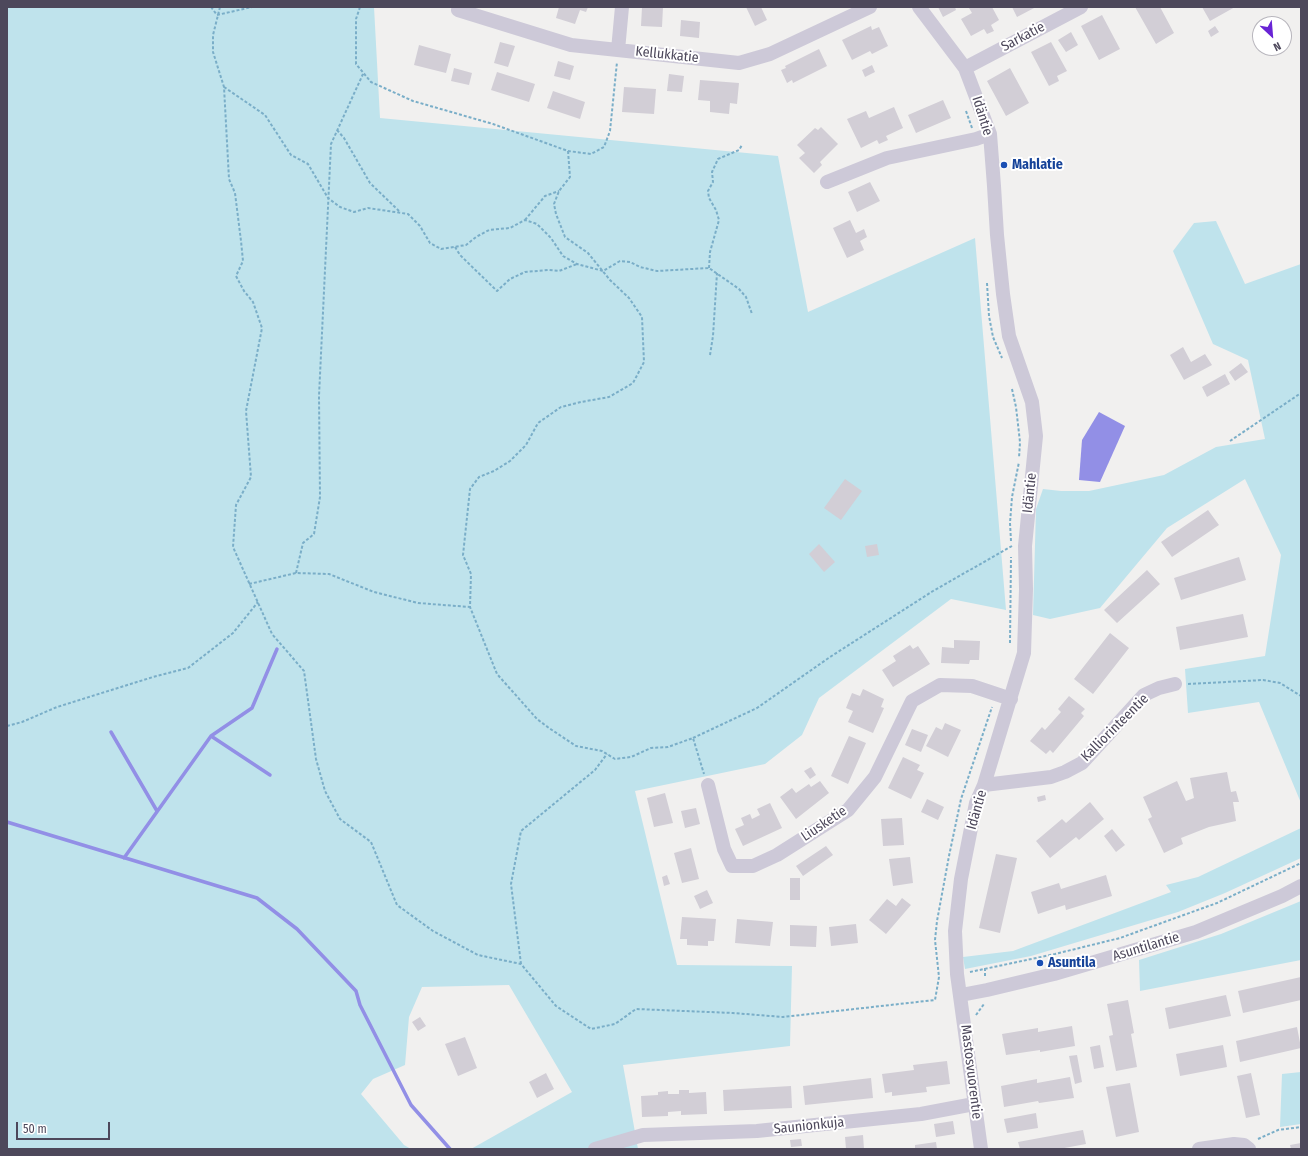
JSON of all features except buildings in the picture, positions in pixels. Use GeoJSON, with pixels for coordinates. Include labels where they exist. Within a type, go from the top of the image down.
{"type":"FeatureCollection","features":[{"type":"Feature","properties":{"kind":"street"},"geometry":{"type":"LineString","coordinates":[[618,50],[622,7]]}},
{"type":"Feature","properties":{"kind":"street","name":"Kellukkatie"},"geometry":{"type":"LineString","coordinates":[[458,10],[571,44],[739,62],[770,54],[870,7]]}},
{"type":"Feature","properties":{"kind":"street","name":"Idäntie"},"geometry":{"type":"LineString","coordinates":[[920,7],[965,68],[990,134],[997,235],[1009,336],[1032,402],[1036,436],[1024,546],[1026,589],[1024,653],[984,785],[976,803],[961,879],[955,931],[957,974],[961,995]]}},
{"type":"Feature","properties":{"kind":"street","name":"Sarkatie"},"geometry":{"type":"LineString","coordinates":[[965,68],[1081,7]]}},
{"type":"Feature","properties":{"kind":"street"},"geometry":{"type":"LineString","coordinates":[[827,182],[887,158],[990,134]]}},
{"type":"Feature","properties":{"kind":"street","name":"Kalliorinteentie"},"geometry":{"type":"LineString","coordinates":[[984,785],[1051,777],[1065,772],[1082,762],[1144,695],[1159,688],[1175,684]]}},
{"type":"Feature","properties":{"kind":"street","name":"Liusketie"},"geometry":{"type":"LineString","coordinates":[[708,785],[724,849],[732,866],[753,866],[777,855],[848,810],[875,778],[912,701],[940,685],[972,686],[1011,699]]}},
{"type":"Feature","properties":{"kind":"street","name":"Asuntilantie"},"geometry":{"type":"LineString","coordinates":[[961,995],[987,990],[1104,960],[1196,932],[1282,896],[1301,886]]}},
{"type":"Feature","properties":{"kind":"street","name":"Mastosvuorentie"},"geometry":{"type":"LineString","coordinates":[[961,995],[981,1149]]}},
{"type":"Feature","properties":{"kind":"street","name":"Saunionkuja"},"geometry":{"type":"LineString","coordinates":[[595,1149],[643,1135],[757,1131],[921,1114],[974,1104]]}},
{"type":"Feature","properties":{"kind":"street"},"geometry":{"type":"LineString","coordinates":[[1199,1149],[1234,1144],[1246,1147]]}},
{"type":"Feature","properties":{"kind":"path"},"geometry":{"type":"LineString","coordinates":[[211,7],[217,14]]}},
{"type":"Feature","properties":{"kind":"path"},"geometry":{"type":"LineString","coordinates":[[220,7],[217,14],[213,35],[213,52],[224,87],[229,179],[235,193],[243,261],[236,276],[244,291],[253,302],[262,328],[246,411],[251,477],[236,505],[233,547],[272,634],[304,671],[316,759],[325,791],[340,819],[371,842],[398,905],[433,931],[478,955],[521,964]]}},
{"type":"Feature","properties":{"kind":"path"},"geometry":{"type":"LineString","coordinates":[[217,14],[252,7]]}},
{"type":"Feature","properties":{"kind":"path"},"geometry":{"type":"LineString","coordinates":[[360,7],[356,18],[356,64],[371,82],[413,101],[493,124],[568,151],[591,154],[604,147],[610,131],[618,50]]}},
{"type":"Feature","properties":{"kind":"path"},"geometry":{"type":"LineString","coordinates":[[296,573],[303,543],[314,534],[320,497],[319,396],[331,144],[363,74]]}},
{"type":"Feature","properties":{"kind":"path"},"geometry":{"type":"LineString","coordinates":[[224,87],[265,115],[291,155],[308,164],[328,198],[340,207],[354,212],[368,208],[408,214],[420,226],[430,243],[441,249],[466,245],[489,230],[510,228],[525,220],[545,196],[559,191]]}},
{"type":"Feature","properties":{"kind":"path"},"geometry":{"type":"LineString","coordinates":[[964,105],[976,138]]}},
{"type":"Feature","properties":{"kind":"path"},"geometry":{"type":"LineString","coordinates":[[337,130],[344,138],[370,183],[400,212]]}},
{"type":"Feature","properties":{"kind":"path"},"geometry":{"type":"LineString","coordinates":[[708,268],[710,252],[719,220],[716,210],[709,198],[708,191],[713,182],[712,172],[718,159],[739,150],[742,145]]}},
{"type":"Feature","properties":{"kind":"path"},"geometry":{"type":"LineString","coordinates":[[568,151],[570,177],[559,191],[554,204],[556,214],[565,237],[588,253],[610,280],[629,298],[642,317],[644,362],[633,383],[609,397],[561,407],[538,423],[526,445],[510,461],[494,471],[479,477],[470,489],[464,555],[471,574],[470,607],[497,674],[537,719],[576,746],[602,751],[615,759],[631,757],[651,748],[668,747],[693,738],[757,708],[830,657],[933,591],[1012,546]]}},
{"type":"Feature","properties":{"kind":"path"},"geometry":{"type":"LineString","coordinates":[[525,220],[537,224],[551,238],[563,256],[577,264],[603,271],[620,261],[630,262],[640,267],[657,270],[708,268],[739,289],[746,298],[752,314]]}},
{"type":"Feature","properties":{"kind":"path"},"geometry":{"type":"LineString","coordinates":[[455,247],[460,255],[497,291],[510,279],[525,272],[549,270],[559,271],[577,264]]}},
{"type":"Feature","properties":{"kind":"path"},"geometry":{"type":"LineString","coordinates":[[710,355],[713,336],[717,273]]}},
{"type":"Feature","properties":{"kind":"path"},"geometry":{"type":"LineString","coordinates":[[987,278],[989,316],[994,337],[1004,364]]}},
{"type":"Feature","properties":{"kind":"path"},"geometry":{"type":"LineString","coordinates":[[1011,384],[1016,407],[1020,442],[1019,460],[1012,497],[1010,523],[1011,551]]}},
{"type":"Feature","properties":{"kind":"path"},"geometry":{"type":"LineString","coordinates":[[1230,441],[1301,393]]}},
{"type":"Feature","properties":{"kind":"path"},"geometry":{"type":"LineString","coordinates":[[1010,648],[1011,555]]}},
{"type":"Feature","properties":{"kind":"path"},"geometry":{"type":"LineString","coordinates":[[249,584],[296,573],[329,574],[374,592],[418,603],[470,607]]}},
{"type":"Feature","properties":{"kind":"path"},"geometry":{"type":"LineString","coordinates":[[7,726],[22,722],[57,707],[153,677],[188,668],[233,633],[258,602]]}},
{"type":"Feature","properties":{"kind":"path"},"geometry":{"type":"LineString","coordinates":[[1175,684],[1263,680],[1280,683],[1301,696]]}},
{"type":"Feature","properties":{"kind":"path"},"geometry":{"type":"LineString","coordinates":[[607,754],[595,770],[521,832],[511,884],[521,964],[556,1006],[591,1028],[615,1024],[636,1009],[733,1013],[783,1017],[935,1000],[939,977],[935,940],[937,921],[952,842],[961,799],[996,694]]}},
{"type":"Feature","properties":{"kind":"path"},"geometry":{"type":"LineString","coordinates":[[693,738],[708,785]]}},
{"type":"Feature","properties":{"kind":"path"},"geometry":{"type":"LineString","coordinates":[[939,977],[1048,956],[1120,938],[1217,903],[1301,863]]}},
{"type":"Feature","properties":{"kind":"path"},"geometry":{"type":"LineString","coordinates":[[976,1022],[976,1015],[987,1000],[985,968]]}},
{"type":"Feature","properties":{"kind":"path"},"geometry":{"type":"LineString","coordinates":[[1246,1147],[1278,1130],[1301,1127]]}},
{"type":"Feature","properties":{"kind":"shaded area"},"geometry":{"type":"Polygon","coordinates":[[[7,7],[374,7],[380,118],[778,156],[808,312],[975,238],[1006,610],[951,599],[819,698],[802,735],[765,764],[635,791],[677,965],[792,966],[790,1046],[623,1065],[638,1149],[471,1149],[572,1092],[509,985],[422,987],[409,1017],[405,1065],[373,1079],[361,1094],[404,1145],[411,1149],[7,1149],[7,7]]]}},
{"type":"Feature","properties":{"kind":"shaded area"},"geometry":{"type":"Polygon","coordinates":[[[1216,221],[1245,284],[1301,264],[1301,803],[1259,702],[1188,713],[1185,669],[1265,656],[1281,555],[1245,479],[1167,528],[1100,608],[1050,619],[1033,615],[1036,509],[1043,489],[1061,491],[1089,491],[1164,475],[1216,447],[1265,439],[1248,360],[1213,344],[1173,251],[1194,223],[1216,221]]]}},
{"type":"Feature","properties":{"kind":"shaded area"},"geometry":{"type":"Polygon","coordinates":[[[1099,412],[1125,426],[1100,482],[1079,480],[1082,440],[1099,412]]]}},
{"type":"Feature","properties":{"kind":"shaded area"},"geometry":{"type":"Polygon","coordinates":[[[1301,828],[1301,858],[1225,893],[1178,912],[1031,956],[965,969],[963,957],[1013,951],[1171,892],[1166,885],[1198,877],[1301,828]]]}},
{"type":"Feature","properties":{"kind":"shaded area"},"geometry":{"type":"Polygon","coordinates":[[[1301,901],[1301,960],[1140,991],[1139,960],[1221,934],[1301,901]]]}},
{"type":"Feature","properties":{"kind":"shaded area"},"geometry":{"type":"Polygon","coordinates":[[[1301,1072],[1301,1124],[1280,1127],[1282,1074],[1301,1072]]]}},
{"type":"Feature","properties":{"kind":"waterway"},"geometry":{"type":"LineString","coordinates":[[124,858],[211,736],[252,708],[277,649]]}},
{"type":"Feature","properties":{"kind":"waterway"},"geometry":{"type":"LineString","coordinates":[[111,732],[157,811]]}},
{"type":"Feature","properties":{"kind":"waterway"},"geometry":{"type":"LineString","coordinates":[[211,736],[270,775]]}},
{"type":"Feature","properties":{"kind":"waterway"},"geometry":{"type":"LineString","coordinates":[[7,822],[257,898],[297,929],[356,991],[360,1005],[411,1105],[450,1149]]}},
{"type":"Feature","properties":{"kind":"place","name":"Mahlatie"},"geometry":{"type":"Point","coordinates":[1004,165]}},
{"type":"Feature","properties":{"kind":"place","name":"Asuntila"},"geometry":{"type":"Point","coordinates":[1040,963]}}]}
